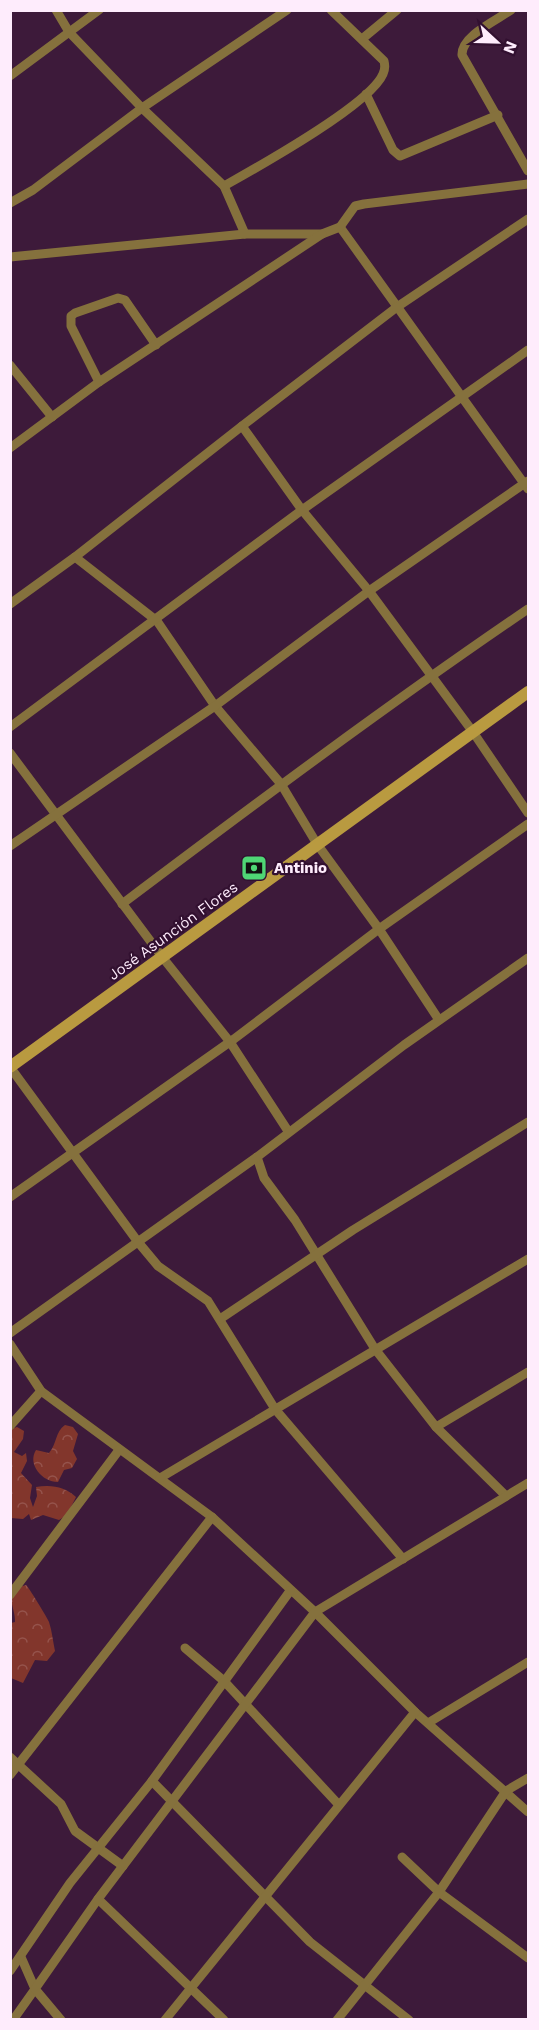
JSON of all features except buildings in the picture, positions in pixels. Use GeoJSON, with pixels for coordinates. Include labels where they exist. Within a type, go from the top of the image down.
{"type":"FeatureCollection","features":[{"type":"Feature","properties":{"kind":"street"},"geometry":{"type":"LineString","coordinates":[[56,10],[69,32],[142,108],[224,186],[245,234]]}},
{"type":"Feature","properties":{"kind":"street"},"geometry":{"type":"LineString","coordinates":[[10,76],[99,10]]}},
{"type":"Feature","properties":{"kind":"street"},"geometry":{"type":"LineString","coordinates":[[10,204],[33,190],[142,108],[287,10]]}},
{"type":"Feature","properties":{"kind":"street"},"geometry":{"type":"LineString","coordinates":[[224,186],[314,132],[366,94],[381,78],[385,68],[384,61],[331,10]]}},
{"type":"Feature","properties":{"kind":"street"},"geometry":{"type":"LineString","coordinates":[[362,39],[397,10]]}},
{"type":"Feature","properties":{"kind":"street"},"geometry":{"type":"LineString","coordinates":[[511,10],[470,38],[461,50],[498,115],[525,156],[528,171]]}},
{"type":"Feature","properties":{"kind":"street"},"geometry":{"type":"LineString","coordinates":[[366,94],[393,150],[400,156],[498,115]]}},
{"type":"Feature","properties":{"kind":"street"},"geometry":{"type":"LineString","coordinates":[[10,448],[99,382],[322,234],[340,227],[355,206],[528,184]]}},
{"type":"Feature","properties":{"kind":"street"},"geometry":{"type":"LineString","coordinates":[[10,604],[75,557],[397,307],[528,219]]}},
{"type":"Feature","properties":{"kind":"street"},"geometry":{"type":"LineString","coordinates":[[10,846],[215,706],[369,591],[527,484],[340,227]]}},
{"type":"Feature","properties":{"kind":"street"},"geometry":{"type":"LineString","coordinates":[[10,257],[245,234],[322,234]]}},
{"type":"Feature","properties":{"kind":"street"},"geometry":{"type":"LineString","coordinates":[[99,382],[71,326],[71,316],[75,313],[118,298],[125,300],[156,345]]}},
{"type":"Feature","properties":{"kind":"street"},"geometry":{"type":"LineString","coordinates":[[10,727],[157,621],[302,510],[463,399],[528,350]]}},
{"type":"Feature","properties":{"kind":"street"},"geometry":{"type":"LineString","coordinates":[[10,365],[52,417]]}},
{"type":"Feature","properties":{"kind":"street"},"geometry":{"type":"LineString","coordinates":[[242,426],[302,510],[369,591],[473,732],[528,813]]}},
{"type":"Feature","properties":{"kind":"street"},"geometry":{"type":"LineString","coordinates":[[75,557],[157,621],[215,706],[281,784],[317,844],[379,929],[439,1020]]}},
{"type":"Feature","properties":{"kind":"street"},"geometry":{"type":"LineString","coordinates":[[122,904],[431,675],[528,609]]}},
{"type":"Feature","properties":{"kind":"street","name":"José Asunción Flores"},"geometry":{"type":"LineString","coordinates":[[10,1067],[528,693]]}},
{"type":"Feature","properties":{"kind":"street"},"geometry":{"type":"LineString","coordinates":[[10,753],[163,958],[230,1042],[288,1131]]}},
{"type":"Feature","properties":{"kind":"street"},"geometry":{"type":"LineString","coordinates":[[10,1197],[230,1042],[379,929],[528,825]]}},
{"type":"Feature","properties":{"kind":"street"},"geometry":{"type":"LineString","coordinates":[[10,1333],[256,1157],[439,1020],[528,958]]}},
{"type":"Feature","properties":{"kind":"street"},"geometry":{"type":"LineString","coordinates":[[10,1067],[138,1242],[158,1266],[208,1301],[275,1410],[403,1559]]}},
{"type":"Feature","properties":{"kind":"street"},"geometry":{"type":"LineString","coordinates":[[220,1319],[528,1122]]}},
{"type":"Feature","properties":{"kind":"street"},"geometry":{"type":"LineString","coordinates":[[256,1157],[264,1178],[317,1255],[375,1349],[436,1427],[506,1496]]}},
{"type":"Feature","properties":{"kind":"street"},"geometry":{"type":"LineString","coordinates":[[160,1478],[528,1259]]}},
{"type":"Feature","properties":{"kind":"street"},"geometry":{"type":"LineString","coordinates":[[10,1344],[41,1391],[212,1517],[315,1612],[415,1712],[528,1812]]}},
{"type":"Feature","properties":{"kind":"street"},"geometry":{"type":"LineString","coordinates":[[436,1427],[528,1372]]}},
{"type":"Feature","properties":{"kind":"street"},"geometry":{"type":"LineString","coordinates":[[10,1426],[41,1391]]}},
{"type":"Feature","properties":{"kind":"street"},"geometry":{"type":"LineString","coordinates":[[10,1595],[119,1450]]}},
{"type":"Feature","properties":{"kind":"street"},"geometry":{"type":"LineString","coordinates":[[13,2019],[98,1899],[315,1612],[528,1483]]}},
{"type":"Feature","properties":{"kind":"street"},"geometry":{"type":"LineString","coordinates":[[10,1775],[212,1517]]}},
{"type":"Feature","properties":{"kind":"street"},"geometry":{"type":"LineString","coordinates":[[10,1971],[97,1847],[152,1781],[291,1591]]}},
{"type":"Feature","properties":{"kind":"street"},"geometry":{"type":"LineString","coordinates":[[185,1648],[224,1681],[339,1805]]}},
{"type":"Feature","properties":{"kind":"street"},"geometry":{"type":"LineString","coordinates":[[428,1723],[528,1662]]}},
{"type":"Feature","properties":{"kind":"street"},"geometry":{"type":"LineString","coordinates":[[165,2019],[415,1712]]}},
{"type":"Feature","properties":{"kind":"street"},"geometry":{"type":"LineString","coordinates":[[10,1757],[61,1804],[75,1831],[123,1866]]}},
{"type":"Feature","properties":{"kind":"street"},"geometry":{"type":"LineString","coordinates":[[338,2019],[439,1892],[506,1791],[528,1778]]}},
{"type":"Feature","properties":{"kind":"street"},"geometry":{"type":"LineString","coordinates":[[152,1781],[310,1942],[409,2019]]}},
{"type":"Feature","properties":{"kind":"street"},"geometry":{"type":"LineString","coordinates":[[402,1857],[439,1892],[528,1958]]}},
{"type":"Feature","properties":{"kind":"street"},"geometry":{"type":"LineString","coordinates":[[98,1899],[224,2019]]}},
{"type":"Feature","properties":{"kind":"street"},"geometry":{"type":"LineString","coordinates":[[21,1957],[35,1989],[61,2019]]}},
{"type":"Feature","properties":{"kind":"green space"},"geometry":{"type":"Polygon","coordinates":[[[65,1425],[73,1427],[78,1434],[73,1451],[77,1459],[72,1468],[64,1470],[58,1482],[52,1481],[38,1471],[33,1461],[34,1455],[36,1450],[49,1453],[59,1431],[65,1425]]]}},
{"type":"Feature","properties":{"kind":"green space"},"geometry":{"type":"Polygon","coordinates":[[[17,1427],[24,1431],[23,1439],[14,1452],[22,1456],[26,1453],[27,1461],[21,1473],[32,1485],[30,1498],[33,1507],[37,1496],[36,1487],[58,1487],[76,1497],[67,1515],[59,1520],[43,1515],[31,1520],[29,1514],[23,1519],[11,1518],[11,1429],[17,1427]]]}},
{"type":"Feature","properties":{"kind":"green space"},"geometry":{"type":"Polygon","coordinates":[[[26,1585],[49,1622],[55,1651],[47,1661],[35,1660],[23,1683],[11,1678],[11,1623],[15,1622],[12,1595],[18,1588],[26,1585]]]}},
{"type":"Feature","properties":{"kind":"place","name":"Antinio"},"geometry":{"type":"Point","coordinates":[254,868]}}]}
